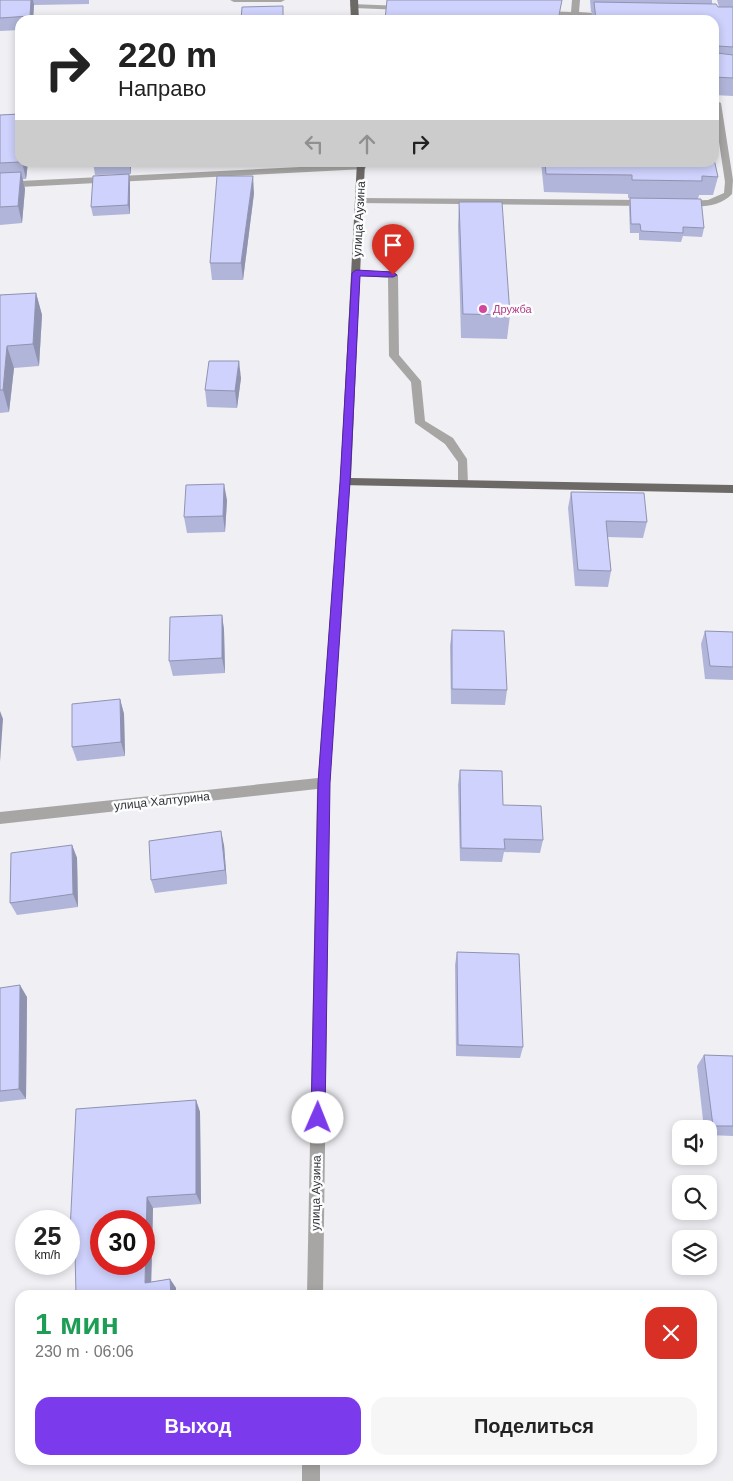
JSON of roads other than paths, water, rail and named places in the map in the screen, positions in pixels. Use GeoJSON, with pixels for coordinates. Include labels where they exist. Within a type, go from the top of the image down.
{"type":"FeatureCollection","features":[{"type":"Feature","properties":{"kind":"main road","name":"улица Аузина"},"geometry":{"type":"LineString","coordinates":[[345,482],[362,167]]}},
{"type":"Feature","properties":{"kind":"main road"},"geometry":{"type":"LineString","coordinates":[[345,482],[733,489]]}},
{"type":"Feature","properties":{"kind":"street"},"geometry":{"type":"LineString","coordinates":[[234,0],[281,0]]}},
{"type":"Feature","properties":{"kind":"street"},"geometry":{"type":"LineString","coordinates":[[575,14],[576,0]]}},
{"type":"Feature","properties":{"kind":"street"},"geometry":{"type":"LineString","coordinates":[[354,3],[409,8]]}},
{"type":"Feature","properties":{"kind":"street"},"geometry":{"type":"LineString","coordinates":[[536,13],[598,15]]}},
{"type":"Feature","properties":{"kind":"street"},"geometry":{"type":"LineString","coordinates":[[671,203],[710,204],[728,194],[729,182],[719,110]]}},
{"type":"Feature","properties":{"kind":"street"},"geometry":{"type":"LineString","coordinates":[[0,184],[324,167]]}},
{"type":"Feature","properties":{"kind":"street"},"geometry":{"type":"LineString","coordinates":[[360,201],[652,203]]}},
{"type":"Feature","properties":{"kind":"street"},"geometry":{"type":"LineString","coordinates":[[356,273],[393,275],[394,356],[416,381],[420,423],[449,441],[463,462],[463,484]]}},
{"type":"Feature","properties":{"kind":"street","name":"улица Аузина"},"geometry":{"type":"LineString","coordinates":[[314,1290],[324,783],[345,482]]}},
{"type":"Feature","properties":{"kind":"street","name":"улица Халтурина"},"geometry":{"type":"LineString","coordinates":[[0,818],[324,783]]}},
{"type":"Feature","properties":{"kind":"street"},"geometry":{"type":"LineString","coordinates":[[311,1481],[312,1465]]}},
{"type":"Feature","properties":{"kind":"place","name":"Дружба"},"geometry":{"type":"Point","coordinates":[483,309]}}]}
